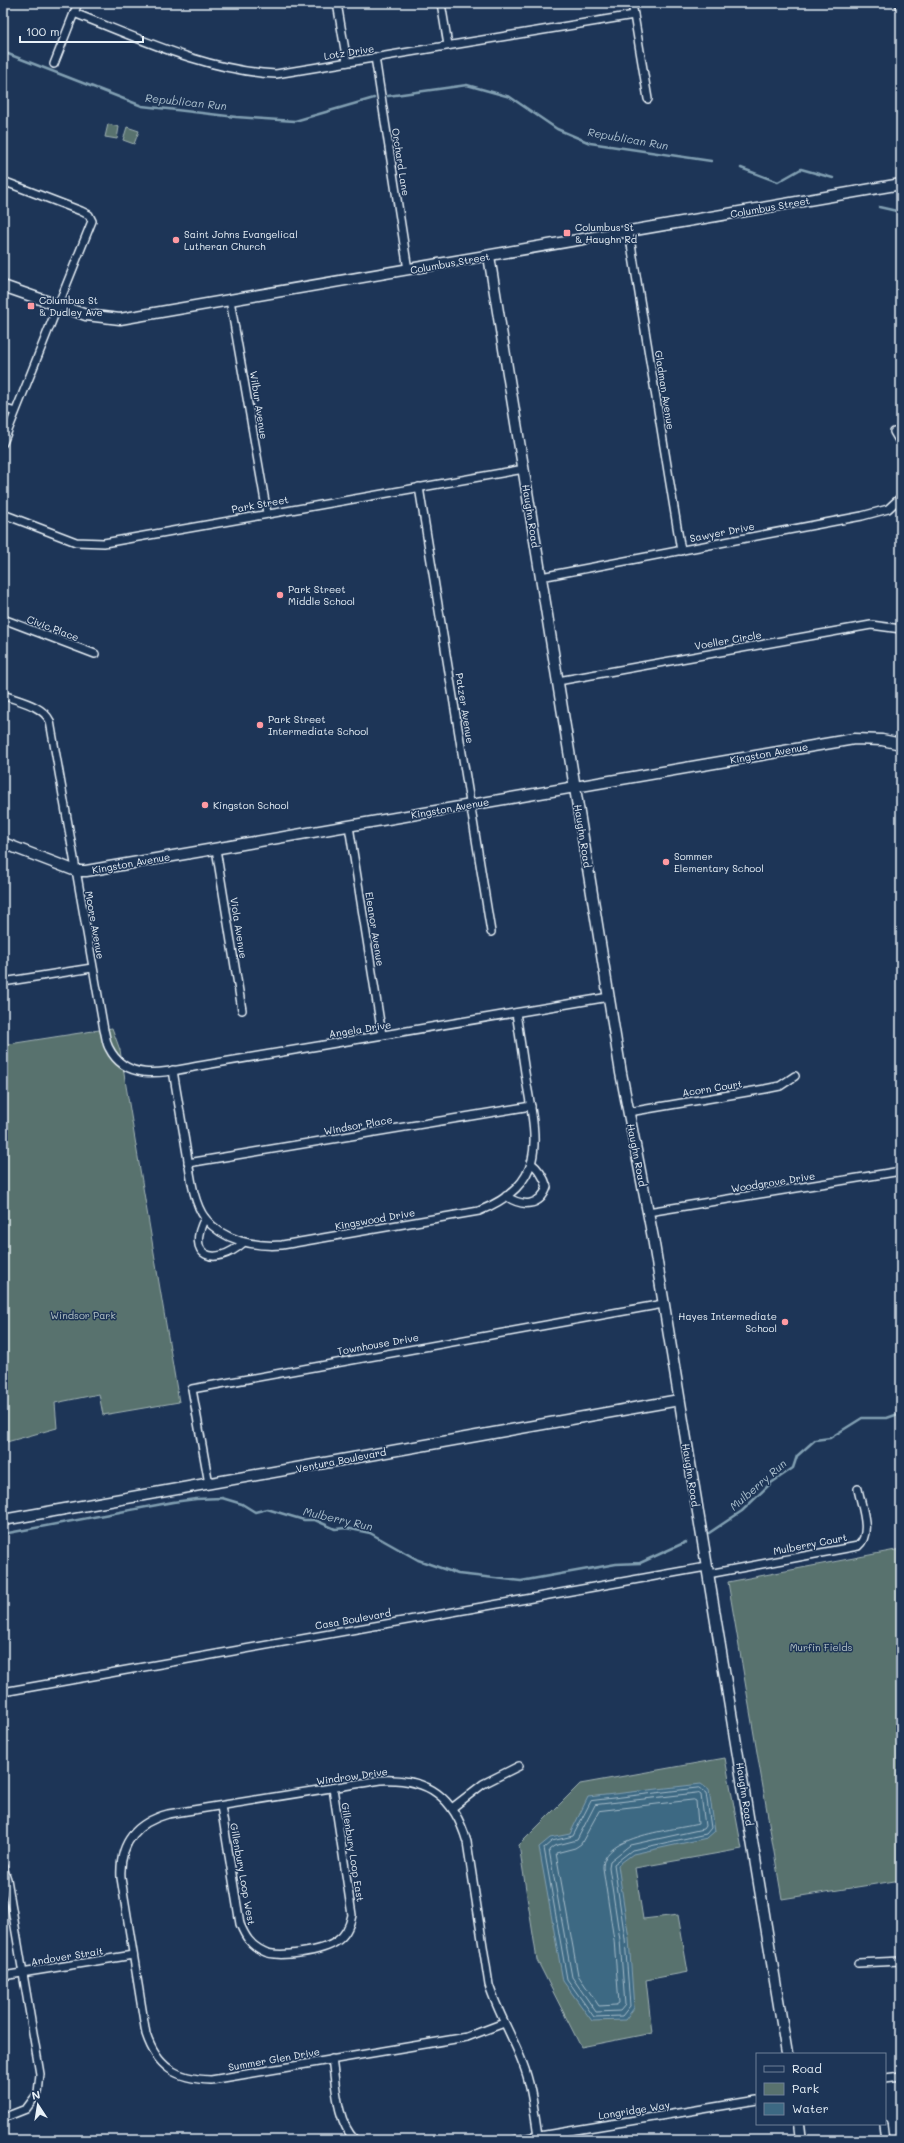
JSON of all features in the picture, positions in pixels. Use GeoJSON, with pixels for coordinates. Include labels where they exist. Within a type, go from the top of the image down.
{"type":"FeatureCollection","features":[{"type":"Feature","properties":{"kind":"street"},"geometry":{"type":"LineString","coordinates":[[54,64],[78,3]]}},
{"type":"Feature","properties":{"kind":"street"},"geometry":{"type":"LineString","coordinates":[[337,3],[347,62]]}},
{"type":"Feature","properties":{"kind":"street"},"geometry":{"type":"LineString","coordinates":[[441,3],[448,45]]}},
{"type":"Feature","properties":{"kind":"street"},"geometry":{"type":"LineString","coordinates":[[632,3],[648,99]]}},
{"type":"Feature","properties":{"kind":"street","name":"Lotz Drive"},"geometry":{"type":"LineString","coordinates":[[74,13],[164,48],[226,68],[250,73],[276,74],[634,15]]}},
{"type":"Feature","properties":{"kind":"street","name":"Orchard Lane"},"geometry":{"type":"LineString","coordinates":[[375,58],[408,270]]}},
{"type":"Feature","properties":{"kind":"street"},"geometry":{"type":"LineString","coordinates":[[3,190],[4,181],[89,215],[91,225],[3,443]]}},
{"type":"Feature","properties":{"kind":"street","name":"Columbus Street"},"geometry":{"type":"LineString","coordinates":[[3,286],[86,316],[120,319],[901,184]]}},
{"type":"Feature","properties":{"kind":"street","name":"Gladman Avenue"},"geometry":{"type":"LineString","coordinates":[[629,232],[681,551]]}},
{"type":"Feature","properties":{"kind":"street","name":"Haughn Road"},"geometry":{"type":"LineString","coordinates":[[489,256],[609,997],[664,1304],[787,2053]]}},
{"type":"Feature","properties":{"kind":"street","name":"Wilbur Avenue"},"geometry":{"type":"LineString","coordinates":[[230,300],[267,513]]}},
{"type":"Feature","properties":{"kind":"street"},"geometry":{"type":"LineString","coordinates":[[3,408],[15,412]]}},
{"type":"Feature","properties":{"kind":"street"},"geometry":{"type":"LineString","coordinates":[[894,432],[901,444]]}},
{"type":"Feature","properties":{"kind":"street","name":"Park Street"},"geometry":{"type":"LineString","coordinates":[[3,514],[76,542],[94,544],[524,469]]}},
{"type":"Feature","properties":{"kind":"street","name":"Patzer Avenue"},"geometry":{"type":"LineString","coordinates":[[419,487],[491,932]]}},
{"type":"Feature","properties":{"kind":"street","name":"Sawyer Drive"},"geometry":{"type":"LineString","coordinates":[[541,577],[882,511],[893,506],[901,497]]}},
{"type":"Feature","properties":{"kind":"street","name":"Civic Place"},"geometry":{"type":"LineString","coordinates":[[3,619],[95,654]]}},
{"type":"Feature","properties":{"kind":"street","name":"Voeller Circle"},"geometry":{"type":"LineString","coordinates":[[558,681],[871,625],[901,629]]}},
{"type":"Feature","properties":{"kind":"street","name":"Moore Avenue"},"geometry":{"type":"LineString","coordinates":[[3,695],[41,710],[50,721],[104,1030],[109,1048],[117,1059]]}},
{"type":"Feature","properties":{"kind":"street","name":"Kingston Avenue"},"geometry":{"type":"LineString","coordinates":[[3,843],[76,871],[216,849],[854,739],[882,740],[901,744]]}},
{"type":"Feature","properties":{"kind":"street","name":"Eleanor Avenue"},"geometry":{"type":"LineString","coordinates":[[349,826],[382,1035]]}},
{"type":"Feature","properties":{"kind":"street","name":"Viola Avenue"},"geometry":{"type":"LineString","coordinates":[[216,849],[242,1010]]}},
{"type":"Feature","properties":{"kind":"street"},"geometry":{"type":"LineString","coordinates":[[3,982],[92,968]]}},
{"type":"Feature","properties":{"kind":"street","name":"Angela Drive"},"geometry":{"type":"LineString","coordinates":[[117,1059],[123,1065],[141,1073],[149,1074],[609,997]]}},
{"type":"Feature","properties":{"kind":"street","name":"Kingswood Drive"},"geometry":{"type":"LineString","coordinates":[[173,1070],[192,1186],[205,1218],[225,1234],[243,1242],[266,1246],[282,1245],[463,1214],[493,1205],[518,1185],[531,1163],[535,1134],[516,1013]]}},
{"type":"Feature","properties":{"kind":"street","name":"Acorn Court"},"geometry":{"type":"LineString","coordinates":[[629,1112],[780,1086],[794,1076]]}},
{"type":"Feature","properties":{"kind":"street","name":"Windsor Place"},"geometry":{"type":"LineString","coordinates":[[188,1163],[531,1106]]}},
{"type":"Feature","properties":{"kind":"street"},"geometry":{"type":"LineString","coordinates":[[506,1196],[514,1201],[525,1204],[532,1203],[542,1197],[547,1187],[545,1180],[536,1167],[531,1163]]}},
{"type":"Feature","properties":{"kind":"street","name":"Woodgrove Drive"},"geometry":{"type":"LineString","coordinates":[[648,1212],[901,1171]]}},
{"type":"Feature","properties":{"kind":"street"},"geometry":{"type":"LineString","coordinates":[[205,1218],[199,1237],[201,1249],[205,1254],[214,1257],[220,1256],[236,1249],[243,1242]]}},
{"type":"Feature","properties":{"kind":"street","name":"Townhouse Drive"},"geometry":{"type":"LineString","coordinates":[[209,1484],[192,1389],[664,1304]]}},
{"type":"Feature","properties":{"kind":"street","name":"Ventura Boulevard"},"geometry":{"type":"LineString","coordinates":[[3,1520],[679,1400]]}},
{"type":"Feature","properties":{"kind":"street","name":"Mulberry Court"},"geometry":{"type":"LineString","coordinates":[[707,1570],[858,1546],[865,1537],[858,1489]]}},
{"type":"Feature","properties":{"kind":"street","name":"Casa Boulevard"},"geometry":{"type":"LineString","coordinates":[[3,1692],[707,1570]]}},
{"type":"Feature","properties":{"kind":"street"},"geometry":{"type":"LineString","coordinates":[[452,1808],[483,1784],[519,1766]]}},
{"type":"Feature","properties":{"kind":"street","name":"Windrow Drive"},"geometry":{"type":"LineString","coordinates":[[133,1955],[120,1864],[130,1837],[141,1826],[154,1818],[381,1780],[414,1782],[432,1789],[452,1808],[467,1842],[489,1985],[504,2023],[523,2064],[531,2090],[538,2136]]}},
{"type":"Feature","properties":{"kind":"street","name":"Gillenbury Loop East"},"geometry":{"type":"LineString","coordinates":[[295,1952],[320,1949],[338,1941],[344,1935],[351,1920],[352,1906],[333,1788]]}},
{"type":"Feature","properties":{"kind":"street","name":"Gillenbury Loop West"},"geometry":{"type":"LineString","coordinates":[[221,1806],[240,1924],[248,1941],[264,1952],[283,1954],[295,1952]]}},
{"type":"Feature","properties":{"kind":"street"},"geometry":{"type":"LineString","coordinates":[[3,1867],[8,1879],[40,2074],[38,2093],[26,2108],[3,2118]]}},
{"type":"Feature","properties":{"kind":"street","name":"Andover Strait"},"geometry":{"type":"LineString","coordinates":[[3,1976],[133,1955]]}},
{"type":"Feature","properties":{"kind":"street","name":"Summer Glen Drive"},"geometry":{"type":"LineString","coordinates":[[133,1955],[146,2034],[150,2047],[158,2060],[182,2077],[211,2080],[332,2060],[467,2037],[504,2023]]}},
{"type":"Feature","properties":{"kind":"street"},"geometry":{"type":"LineString","coordinates":[[858,1963],[901,1961]]}},
{"type":"Feature","properties":{"kind":"street"},"geometry":{"type":"LineString","coordinates":[[332,2060],[341,2111],[345,2124],[355,2140]]}},
{"type":"Feature","properties":{"kind":"street"},"geometry":{"type":"LineString","coordinates":[[886,2078],[901,2076]]}},
{"type":"Feature","properties":{"kind":"street","name":"Longridge Way"},"geometry":{"type":"LineString","coordinates":[[515,2140],[756,2100]]}},
{"type":"Feature","properties":{"kind":"street"},"geometry":{"type":"LineString","coordinates":[[799,2125],[802,2140]]}},
{"type":"Feature","properties":{"kind":"street"},"geometry":{"type":"LineString","coordinates":[[883,2125],[885,2140]]}},
{"type":"Feature","properties":{"kind":"green space"},"geometry":{"type":"Polygon","coordinates":[[[108,124],[119,127],[117,139],[105,137],[108,124]]]}},
{"type":"Feature","properties":{"kind":"green space"},"geometry":{"type":"Polygon","coordinates":[[[127,127],[139,131],[134,144],[123,140],[127,127]]]}},
{"type":"Feature","properties":{"kind":"green space","name":"Windsor Park"},"geometry":{"type":"Polygon","coordinates":[[[112,1028],[120,1050],[179,1402],[103,1415],[99,1394],[55,1403],[57,1428],[3,1443],[3,1045],[112,1028]]]}},
{"type":"Feature","properties":{"kind":"green space","name":"Murfin Fields"},"geometry":{"type":"Polygon","coordinates":[[[901,1549],[901,1880],[782,1899],[728,1582],[901,1549]]]}},
{"type":"Feature","properties":{"kind":"green space"},"geometry":{"type":"Polygon","coordinates":[[[725,1758],[742,1849],[635,1868],[643,1919],[678,1915],[688,1972],[646,1980],[652,2033],[581,2047],[537,1960],[519,1845],[580,1784],[725,1758]]]}},
{"type":"Feature","properties":{"kind":"water"},"geometry":{"type":"Polygon","coordinates":[[[701,1784],[709,1790],[715,1831],[707,1838],[633,1854],[618,1865],[629,1939],[634,2008],[625,2020],[592,2021],[563,1981],[539,1847],[550,1838],[570,1834],[588,1797],[701,1784]]]}},
{"type":"Feature","properties":{"kind":"waterway","name":"Republican Run"},"geometry":{"type":"LineString","coordinates":[[3,52],[142,106],[236,117],[295,121],[374,98]]}},
{"type":"Feature","properties":{"kind":"waterway","name":"Republican Run"},"geometry":{"type":"LineString","coordinates":[[388,96],[467,85],[510,97],[557,129],[590,143],[711,161]]}},
{"type":"Feature","properties":{"kind":"waterway","name":"Republican Run"},"geometry":{"type":"LineString","coordinates":[[741,168],[778,182],[801,169],[833,178]]}},
{"type":"Feature","properties":{"kind":"waterway","name":"Republican Run"},"geometry":{"type":"LineString","coordinates":[[879,207],[901,212]]}},
{"type":"Feature","properties":{"kind":"waterway","name":"Mulberry Run"},"geometry":{"type":"LineString","coordinates":[[709,1533],[742,1511],[771,1483],[793,1468],[797,1456],[815,1440],[830,1438],[862,1418],[887,1418],[901,1413]]}},
{"type":"Feature","properties":{"kind":"waterway","name":"Mulberry Run"},"geometry":{"type":"LineString","coordinates":[[3,1534],[173,1502],[222,1498],[242,1504],[255,1512],[267,1509],[304,1520],[315,1520],[335,1529],[346,1528],[370,1533],[418,1560],[458,1574],[521,1581],[616,1564],[640,1563],[686,1542]]}},
{"type":"Feature","properties":{"kind":"place","name":"Columbus St & Haughn Rd"},"geometry":{"type":"Point","coordinates":[567,233]}},
{"type":"Feature","properties":{"kind":"place","name":"Saint Johns Evangelical Lutheran Church"},"geometry":{"type":"Point","coordinates":[176,240]}},
{"type":"Feature","properties":{"kind":"place","name":"Columbus St & Dudley Ave"},"geometry":{"type":"Point","coordinates":[31,306]}},
{"type":"Feature","properties":{"kind":"place","name":"Park Street Middle School"},"geometry":{"type":"Point","coordinates":[280,595]}},
{"type":"Feature","properties":{"kind":"place","name":"Park Street Intermediate School"},"geometry":{"type":"Point","coordinates":[260,725]}},
{"type":"Feature","properties":{"kind":"place","name":"Kingston School"},"geometry":{"type":"Point","coordinates":[205,805]}},
{"type":"Feature","properties":{"kind":"place","name":"Sommer Elementary School"},"geometry":{"type":"Point","coordinates":[666,862]}},
{"type":"Feature","properties":{"kind":"place","name":"Hayes Intermediate School"},"geometry":{"type":"Point","coordinates":[785,1322]}}]}
